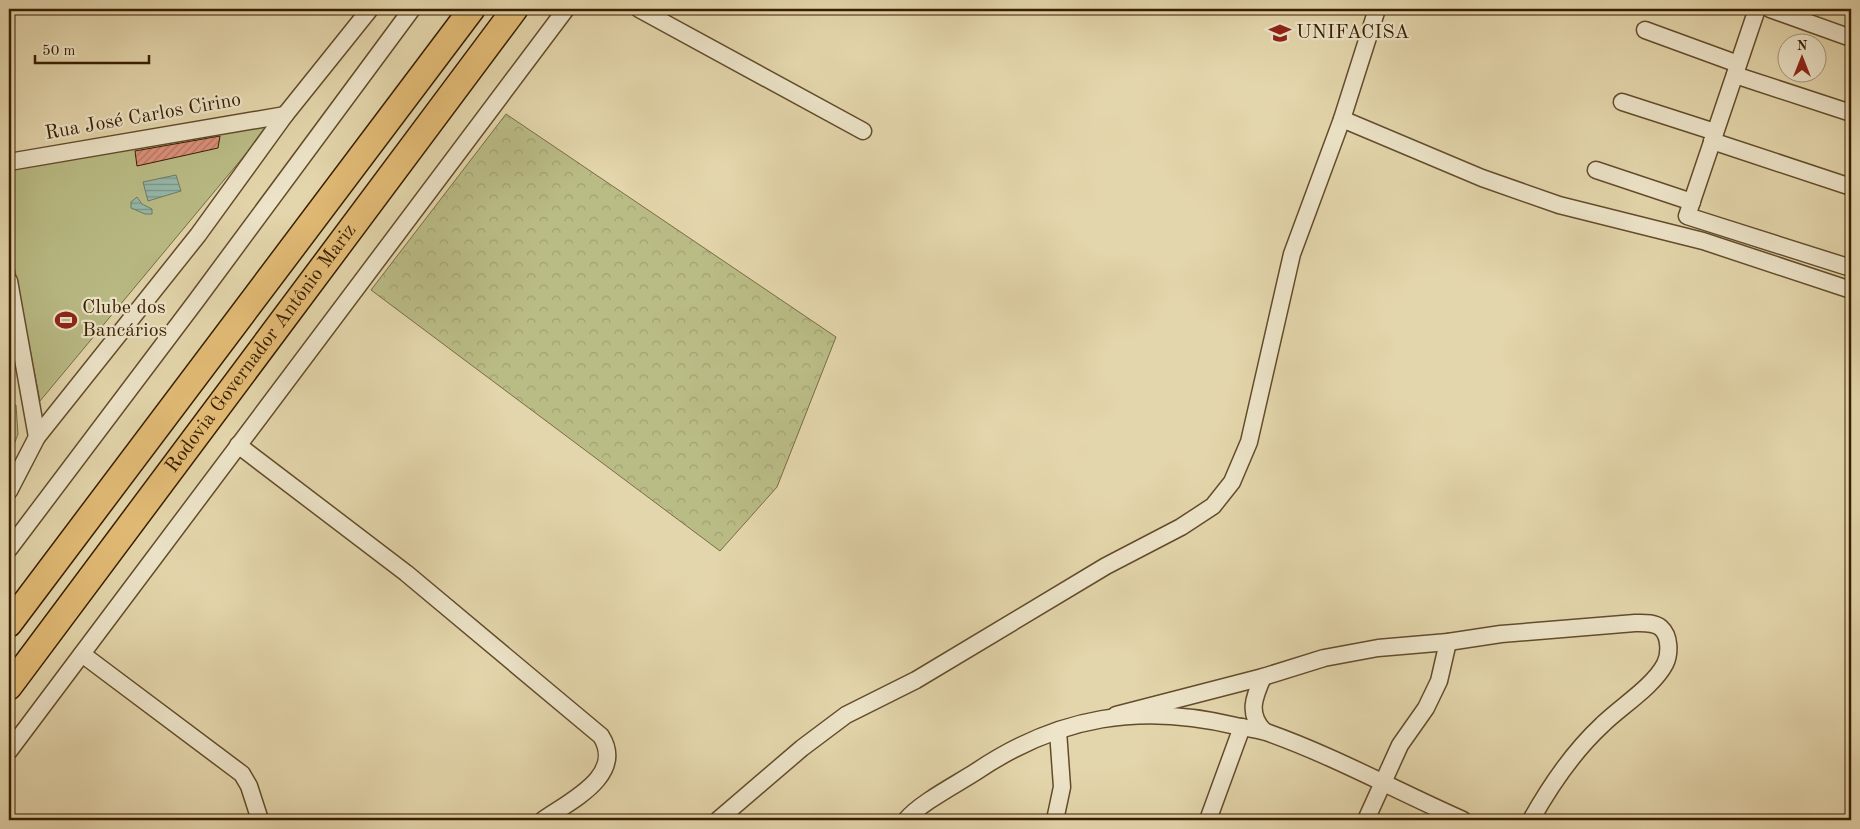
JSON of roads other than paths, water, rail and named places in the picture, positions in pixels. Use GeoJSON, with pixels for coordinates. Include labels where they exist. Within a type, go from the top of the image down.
{"type":"FeatureCollection","features":[{"type":"Feature","properties":{"kind":"highway","name":"Rodovia Governador Antônio Mariz"},"geometry":{"type":"LineString","coordinates":[[9,624],[472,9]]}},
{"type":"Feature","properties":{"kind":"highway","name":"Rodovia Governador Antônio Mariz"},"geometry":{"type":"LineString","coordinates":[[9,687],[515,9]]}},
{"type":"Feature","properties":{"kind":"street"},"geometry":{"type":"LineString","coordinates":[[9,491],[37,437],[198,235],[285,115],[370,9]]}},
{"type":"Feature","properties":{"kind":"street"},"geometry":{"type":"LineString","coordinates":[[9,549],[196,301],[412,9]]}},
{"type":"Feature","properties":{"kind":"street"},"geometry":{"type":"LineString","coordinates":[[9,751],[566,9]]}},
{"type":"Feature","properties":{"kind":"street"},"geometry":{"type":"LineString","coordinates":[[639,9],[864,131]]}},
{"type":"Feature","properties":{"kind":"street"},"geometry":{"type":"LineString","coordinates":[[718,820],[802,748],[846,715],[916,680],[1106,566],[1181,527],[1213,506],[1232,482],[1250,442],[1292,254],[1342,119],[1377,9]]}},
{"type":"Feature","properties":{"kind":"street"},"geometry":{"type":"LineString","coordinates":[[1757,9],[1687,216],[1851,268]]}},
{"type":"Feature","properties":{"kind":"street"},"geometry":{"type":"LineString","coordinates":[[1770,9],[1851,38]]}},
{"type":"Feature","properties":{"kind":"street"},"geometry":{"type":"LineString","coordinates":[[1645,30],[1737,70],[1851,114]]}},
{"type":"Feature","properties":{"kind":"street"},"geometry":{"type":"LineString","coordinates":[[1622,102],[1851,187]]}},
{"type":"Feature","properties":{"kind":"street","name":"Rua José Carlos Cirino"},"geometry":{"type":"LineString","coordinates":[[9,162],[285,115]]}},
{"type":"Feature","properties":{"kind":"street"},"geometry":{"type":"LineString","coordinates":[[1342,119],[1482,178],[1559,205],[1703,241],[1851,290]]}},
{"type":"Feature","properties":{"kind":"street"},"geometry":{"type":"LineString","coordinates":[[1596,170],[1692,202]]}},
{"type":"Feature","properties":{"kind":"street"},"geometry":{"type":"LineString","coordinates":[[9,281],[37,437]]}},
{"type":"Feature","properties":{"kind":"street"},"geometry":{"type":"LineString","coordinates":[[238,445],[406,573],[601,736],[606,747],[607,761],[602,776],[543,820]]}},
{"type":"Feature","properties":{"kind":"street"},"geometry":{"type":"LineString","coordinates":[[906,820],[1014,747],[1058,731],[1263,677],[1324,658],[1378,648],[1448,642],[1501,634],[1635,623],[1650,624],[1660,628],[1667,638],[1668,651],[1665,664],[1652,680],[1600,726],[1572,758],[1544,796],[1531,820]]}},
{"type":"Feature","properties":{"kind":"street"},"geometry":{"type":"LineString","coordinates":[[1366,820],[1381,782],[1400,745],[1426,708],[1439,681],[1448,642]]}},
{"type":"Feature","properties":{"kind":"street"},"geometry":{"type":"LineString","coordinates":[[82,654],[242,774],[249,786],[260,820]]}},
{"type":"Feature","properties":{"kind":"street"},"geometry":{"type":"LineString","coordinates":[[1263,677],[1252,709],[1257,725],[1264,732]]}},
{"type":"Feature","properties":{"kind":"street"},"geometry":{"type":"LineString","coordinates":[[1116,715],[1170,714],[1199,717],[1264,732],[1381,782],[1463,820]]}},
{"type":"Feature","properties":{"kind":"street"},"geometry":{"type":"LineString","coordinates":[[1208,820],[1242,727]]}},
{"type":"Feature","properties":{"kind":"street"},"geometry":{"type":"LineString","coordinates":[[1055,820],[1062,786],[1058,731]]}},
{"type":"Feature","properties":{"kind":"place","name":"UNIFACISA"},"geometry":{"type":"Point","coordinates":[1280,33]}},
{"type":"Feature","properties":{"kind":"place","name":"Clube dos Bancários"},"geometry":{"type":"Point","coordinates":[66,320]}}]}
